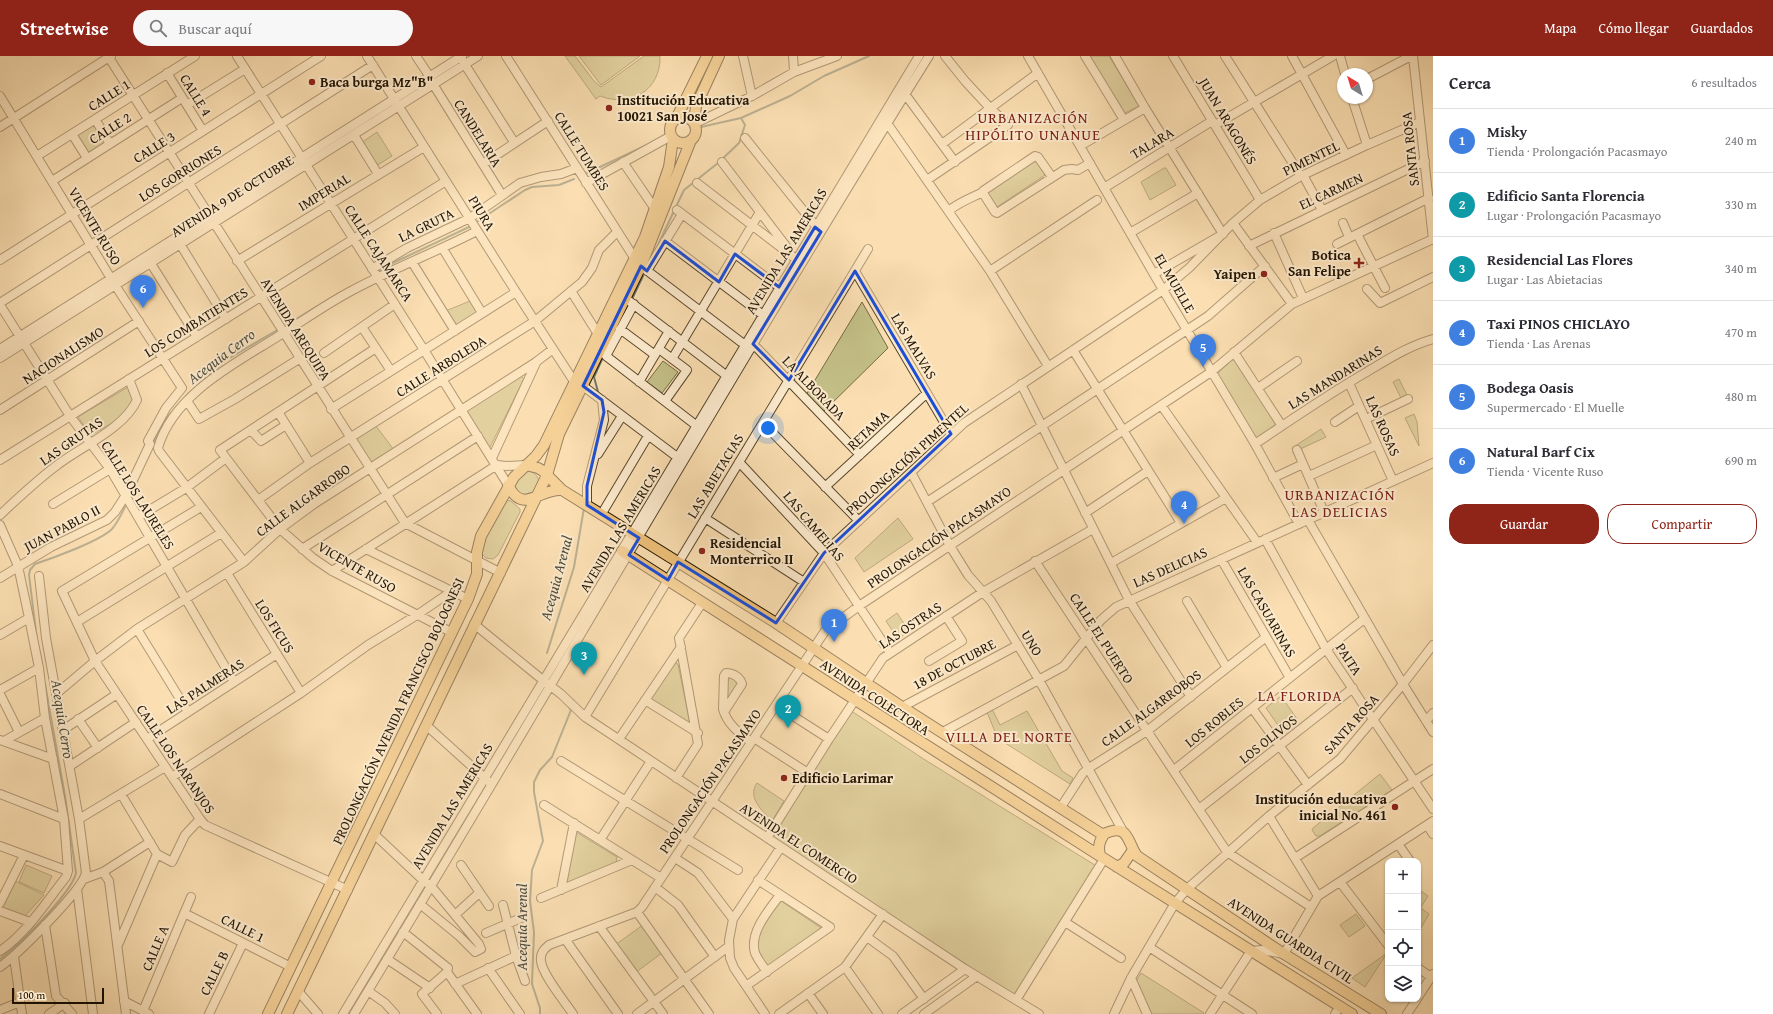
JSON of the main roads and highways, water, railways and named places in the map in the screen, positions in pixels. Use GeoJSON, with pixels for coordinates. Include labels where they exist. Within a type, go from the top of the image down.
{"type":"FeatureCollection","features":[{"type":"Feature","properties":{"kind":"main road"},"geometry":{"type":"LineString","coordinates":[[707,56],[676,119],[671,125],[672,137],[680,142],[690,140],[695,133],[694,124],[696,106],[719,56]]}},
{"type":"Feature","properties":{"kind":"main road"},"geometry":{"type":"LineString","coordinates":[[676,119],[684,117],[691,120],[694,124]]}},
{"type":"Feature","properties":{"kind":"main road","name":"PROLONGACIÓN AVENIDA FRANCISCO BOLOGNESI"},"geometry":{"type":"LineString","coordinates":[[287,1014],[375,835],[474,624],[501,573],[547,475],[559,434],[598,334],[641,265],[655,209],[671,159],[672,137]]}},
{"type":"Feature","properties":{"kind":"main road","name":"PROLONGACIÓN AVENIDA FRANCISCO BOLOGNESI"},"geometry":{"type":"LineString","coordinates":[[268,1014],[468,599],[475,580],[478,544],[481,536],[508,485],[514,477],[536,456],[544,445],[629,302],[641,265],[690,140]]}},
{"type":"Feature","properties":{"kind":"main road"},"geometry":{"type":"LineString","coordinates":[[526,465],[538,468],[547,475]]}},
{"type":"Feature","properties":{"kind":"main road","name":"AVENIDA COLECTORA"},"geometry":{"type":"LineString","coordinates":[[547,475],[562,490],[776,623],[902,707],[1104,834]]}},
{"type":"Feature","properties":{"kind":"main road","name":"CALLE CAJAMARCA"},"geometry":{"type":"LineString","coordinates":[[508,485],[513,493],[521,499],[531,500],[536,498]]}},
{"type":"Feature","properties":{"kind":"main road"},"geometry":{"type":"LineString","coordinates":[[536,498],[548,491],[562,490]]}},
{"type":"Feature","properties":{"kind":"main road","name":"AVENIDA COLECTORA"},"geometry":{"type":"LineString","coordinates":[[625,553],[1175,904]]}},
{"type":"Feature","properties":{"kind":"main road"},"geometry":{"type":"LineString","coordinates":[[1102,858],[1098,847],[1104,834],[1110,831],[1118,830],[1124,833],[1129,837],[1134,850],[1124,863],[1116,867]]}},
{"type":"Feature","properties":{"kind":"main road","name":"AVENIDA GUARDIA CIVIL"},"geometry":{"type":"LineString","coordinates":[[1134,850],[1137,856],[1284,954],[1381,1014]]}},
{"type":"Feature","properties":{"kind":"main road","name":"AVENIDA GUARDIA CIVIL"},"geometry":{"type":"LineString","coordinates":[[1175,904],[1251,952],[1337,1010],[1352,1014]]}},
{"type":"Feature","properties":{"kind":"waterway"},"geometry":{"type":"LineString","coordinates":[[701,127],[741,118],[790,96],[824,76],[869,56]]}},
{"type":"Feature","properties":{"kind":"waterway","name":"Acequia Arenal"},"geometry":{"type":"LineString","coordinates":[[655,251],[684,190],[718,163],[739,143],[745,125],[741,118]]}},
{"type":"Feature","properties":{"kind":"waterway","name":"Acequia Cerro"},"geometry":{"type":"LineString","coordinates":[[587,173],[645,146]]}},
{"type":"Feature","properties":{"kind":"waterway","name":"Acequia Cerro"},"geometry":{"type":"LineString","coordinates":[[475,223],[525,190],[532,187],[559,185],[574,179]]}},
{"type":"Feature","properties":{"kind":"waterway","name":"Acequia Cerro"},"geometry":{"type":"LineString","coordinates":[[379,272],[395,262],[469,227]]}},
{"type":"Feature","properties":{"kind":"waterway","name":"Acequia Arenal"},"geometry":{"type":"LineString","coordinates":[[632,299],[643,276]]}},
{"type":"Feature","properties":{"kind":"waterway","name":"Acequia Cerro"},"geometry":{"type":"LineString","coordinates":[[283,327],[339,293]]}},
{"type":"Feature","properties":{"kind":"waterway","name":"Acequia Arenal"},"geometry":{"type":"LineString","coordinates":[[614,333],[628,306]]}},
{"type":"Feature","properties":{"kind":"waterway","name":"Acequia Cerro"},"geometry":{"type":"LineString","coordinates":[[186,396],[226,360],[279,329]]}},
{"type":"Feature","properties":{"kind":"waterway","name":"Acequia Arenal"},"geometry":{"type":"LineString","coordinates":[[598,392],[594,377],[604,355]]}},
{"type":"Feature","properties":{"kind":"waterway","name":"Acequia Cerro"},"geometry":{"type":"LineString","coordinates":[[175,408],[182,401]]}},
{"type":"Feature","properties":{"kind":"waterway","name":"Acequia Cerro"},"geometry":{"type":"LineString","coordinates":[[153,444],[163,423],[172,412]]}},
{"type":"Feature","properties":{"kind":"waterway","name":"Acequia Cerro"},"geometry":{"type":"LineString","coordinates":[[37,640],[29,575],[30,570],[35,564],[76,549],[106,534],[116,524],[125,507]]}},
{"type":"Feature","properties":{"kind":"waterway","name":"Acequia Arenal"},"geometry":{"type":"LineString","coordinates":[[547,653],[574,567],[584,508]]}},
{"type":"Feature","properties":{"kind":"waterway","name":"Acequia Cerro"},"geometry":{"type":"LineString","coordinates":[[0,959],[19,943],[55,906],[65,893],[76,873],[65,796],[45,684]]}},
{"type":"Feature","properties":{"kind":"waterway","name":"Acequia Arenal"},"geometry":{"type":"LineString","coordinates":[[540,1014],[540,1008],[532,984],[534,932],[530,901],[532,870],[543,841],[534,792],[534,782],[540,770],[552,757],[571,710],[568,706]]}},
{"type":"Feature","properties":{"kind":"place","name":"Baca burga Mz\"B\""},"geometry":{"type":"Point","coordinates":[312,82]}},
{"type":"Feature","properties":{"kind":"place","name":"Institución Educativa 10021 San José"},"geometry":{"type":"Point","coordinates":[609,108]}},
{"type":"Feature","properties":{"kind":"place","name":"Botica San Felipe"},"geometry":{"type":"Point","coordinates":[1359,263]}},
{"type":"Feature","properties":{"kind":"place","name":"Yaipen"},"geometry":{"type":"Point","coordinates":[1264,274]}},
{"type":"Feature","properties":{"kind":"place","name":"Natural Barf Cix"},"geometry":{"type":"Point","coordinates":[143,308]}},
{"type":"Feature","properties":{"kind":"place","name":"Bodega Oasis"},"geometry":{"type":"Point","coordinates":[1203,367]}},
{"type":"Feature","properties":{"kind":"place","name":"Taxi PINOS CHICLAYO"},"geometry":{"type":"Point","coordinates":[1184,524]}},
{"type":"Feature","properties":{"kind":"place","name":"Residencial Monterrico II"},"geometry":{"type":"Point","coordinates":[702,551]}},
{"type":"Feature","properties":{"kind":"place","name":"Misky"},"geometry":{"type":"Point","coordinates":[834,642]}},
{"type":"Feature","properties":{"kind":"place","name":"Residencial Las Flores"},"geometry":{"type":"Point","coordinates":[584,675]}},
{"type":"Feature","properties":{"kind":"place","name":"Edificio Santa Florencia"},"geometry":{"type":"Point","coordinates":[788,728]}},
{"type":"Feature","properties":{"kind":"place","name":"Edificio Larimar"},"geometry":{"type":"Point","coordinates":[784,778]}},
{"type":"Feature","properties":{"kind":"place","name":"Institución educativa inicial No. 461"},"geometry":{"type":"Point","coordinates":[1395,807]}},
{"type":"Feature","properties":{"kind":"district","name":"URBANIZACIÓN HIPÓLITO UNANUE"},"geometry":{"type":"Point","coordinates":[1033,126]}},
{"type":"Feature","properties":{"kind":"district","name":"URBANIZACIÓN LAS DELICIAS"},"geometry":{"type":"Point","coordinates":[1340,502]}},
{"type":"Feature","properties":{"kind":"district","name":"LA FLORIDA"},"geometry":{"type":"Point","coordinates":[1300,695]}},
{"type":"Feature","properties":{"kind":"district","name":"VILLA DEL NORTE"},"geometry":{"type":"Point","coordinates":[1009,736]}}]}
